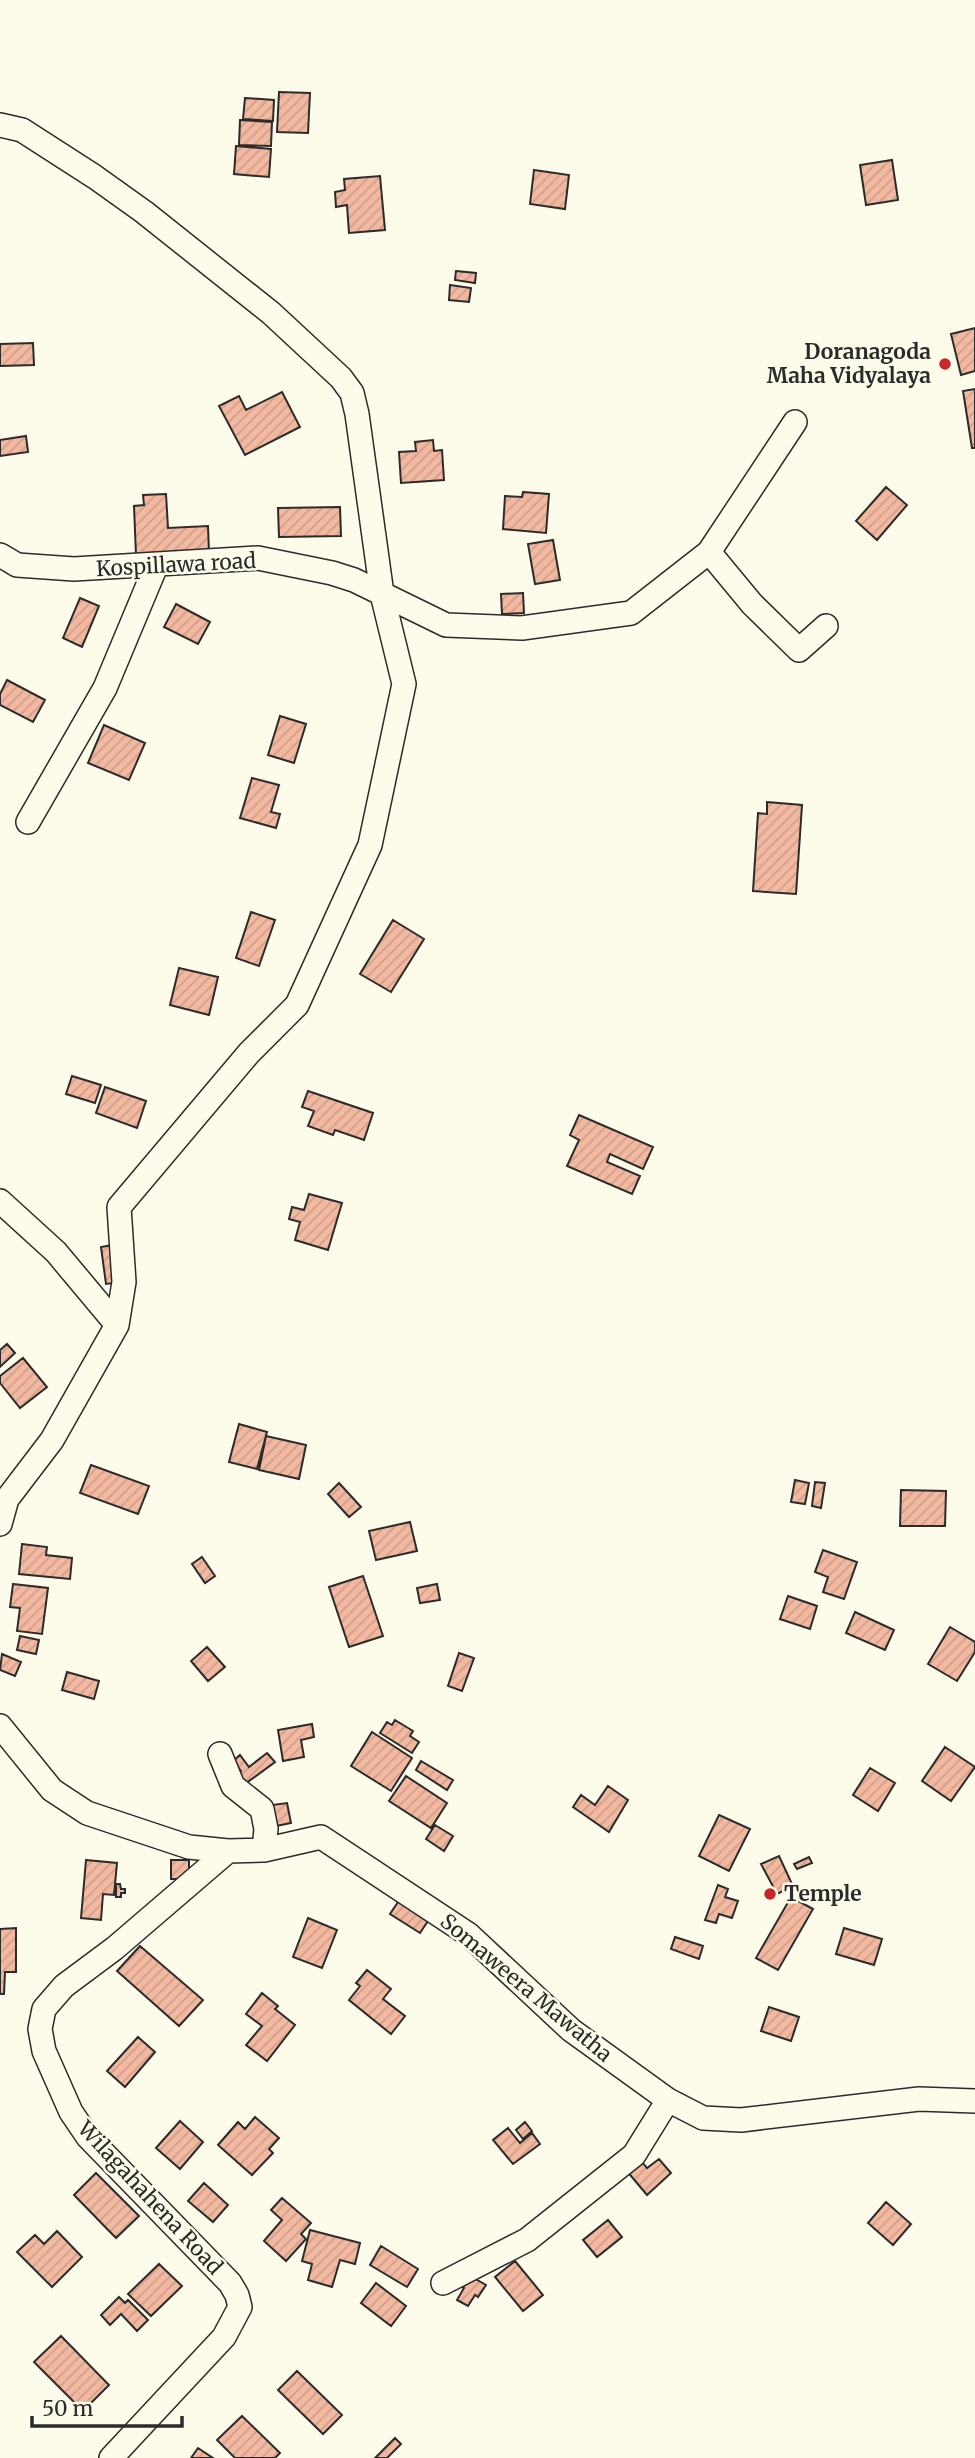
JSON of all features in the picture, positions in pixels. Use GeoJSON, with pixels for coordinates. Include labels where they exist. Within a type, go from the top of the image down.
{"type":"FeatureCollection","features":[{"type":"Feature","properties":{"kind":"street"},"geometry":{"type":"LineString","coordinates":[[0,125],[22,130],[144,212],[271,313],[341,378],[352,393],[382,594],[404,684],[370,845],[297,1005],[248,1053],[119,1207],[124,1282],[117,1325],[52,1440],[6,1499],[0,1524]]}},
{"type":"Feature","properties":{"kind":"street","name":"Kospillawa road"},"geometry":{"type":"LineString","coordinates":[[0,555],[17,565],[74,569],[258,558],[354,580],[446,625],[522,628],[631,614],[709,552],[795,422]]}},
{"type":"Feature","properties":{"kind":"street"},"geometry":{"type":"LineString","coordinates":[[709,552],[752,604],[799,650],[826,626]]}},
{"type":"Feature","properties":{"kind":"street"},"geometry":{"type":"LineString","coordinates":[[28,822],[105,688],[156,566]]}},
{"type":"Feature","properties":{"kind":"street"},"geometry":{"type":"LineString","coordinates":[[0,1201],[56,1252],[117,1325]]}},
{"type":"Feature","properties":{"kind":"street","name":"Somaweera Mawatha"},"geometry":{"type":"LineString","coordinates":[[0,1726],[52,1790],[88,1813],[188,1847],[228,1851],[264,1850],[321,1838],[468,1934],[571,2030],[668,2100],[703,2118],[741,2120],[919,2099],[975,2101]]}},
{"type":"Feature","properties":{"kind":"street"},"geometry":{"type":"LineString","coordinates":[[220,1754],[233,1786],[262,1809],[266,1829],[264,1850]]}},
{"type":"Feature","properties":{"kind":"street","name":"Wilagahahena Road"},"geometry":{"type":"LineString","coordinates":[[111,2458],[131,2433],[223,2337],[240,2308],[230,2283],[88,2137],[71,2112],[44,2051],[40,2029],[44,2009],[64,1986],[115,1948],[228,1851]]}},
{"type":"Feature","properties":{"kind":"street"},"geometry":{"type":"LineString","coordinates":[[443,2283],[527,2240],[635,2155],[668,2100]]}},
{"type":"Feature","properties":{"kind":"building"},"geometry":{"type":"Polygon","coordinates":[[[279,92],[310,93],[308,133],[277,132],[279,92]]]}},
{"type":"Feature","properties":{"kind":"building"},"geometry":{"type":"Polygon","coordinates":[[[245,98],[274,100],[273,121],[243,119],[245,98]]]}},
{"type":"Feature","properties":{"kind":"building"},"geometry":{"type":"Polygon","coordinates":[[[240,120],[272,122],[271,146],[239,145],[240,120]]]}},
{"type":"Feature","properties":{"kind":"building"},"geometry":{"type":"Polygon","coordinates":[[[236,146],[271,149],[269,177],[234,174],[236,146]]]}},
{"type":"Feature","properties":{"kind":"building"},"geometry":{"type":"Polygon","coordinates":[[[892,160],[898,200],[866,205],[860,165],[892,160]]]}},
{"type":"Feature","properties":{"kind":"building"},"geometry":{"type":"Polygon","coordinates":[[[534,170],[569,175],[565,209],[530,204],[534,170]]]}},
{"type":"Feature","properties":{"kind":"building"},"geometry":{"type":"Polygon","coordinates":[[[380,176],[385,230],[349,233],[347,205],[336,207],[335,192],[345,190],[344,179],[380,176]]]}},
{"type":"Feature","properties":{"kind":"building"},"geometry":{"type":"Polygon","coordinates":[[[456,271],[476,273],[475,283],[455,280],[456,271]]]}},
{"type":"Feature","properties":{"kind":"building"},"geometry":{"type":"Polygon","coordinates":[[[450,285],[471,288],[469,302],[449,300],[450,285]]]}},
{"type":"Feature","properties":{"kind":"building"},"geometry":{"type":"Polygon","coordinates":[[[975,328],[975,371],[961,375],[951,334],[975,328]]]}},
{"type":"Feature","properties":{"kind":"building"},"geometry":{"type":"Polygon","coordinates":[[[33,343],[34,365],[0,366],[0,344],[33,343]]]}},
{"type":"Feature","properties":{"kind":"building"},"geometry":{"type":"Polygon","coordinates":[[[975,389],[975,448],[972,448],[963,391],[975,389]]]}},
{"type":"Feature","properties":{"kind":"building"},"geometry":{"type":"Polygon","coordinates":[[[282,392],[300,427],[245,455],[219,406],[239,396],[246,410],[282,392]]]}},
{"type":"Feature","properties":{"kind":"building"},"geometry":{"type":"Polygon","coordinates":[[[26,436],[28,452],[0,456],[0,440],[26,436]]]}},
{"type":"Feature","properties":{"kind":"building"},"geometry":{"type":"Polygon","coordinates":[[[433,440],[434,451],[442,450],[444,480],[401,483],[399,452],[416,451],[415,442],[433,440]]]}},
{"type":"Feature","properties":{"kind":"building"},"geometry":{"type":"Polygon","coordinates":[[[886,487],[907,505],[877,540],[856,521],[886,487]]]}},
{"type":"Feature","properties":{"kind":"building"},"geometry":{"type":"Polygon","coordinates":[[[523,492],[549,494],[546,533],[503,529],[505,496],[522,497],[523,492]]]}},
{"type":"Feature","properties":{"kind":"building"},"geometry":{"type":"Polygon","coordinates":[[[166,494],[168,528],[208,526],[209,552],[136,555],[134,506],[144,505],[143,495],[166,494]]]}},
{"type":"Feature","properties":{"kind":"building"},"geometry":{"type":"Polygon","coordinates":[[[340,507],[341,536],[279,537],[278,508],[340,507]]]}},
{"type":"Feature","properties":{"kind":"building"},"geometry":{"type":"Polygon","coordinates":[[[553,540],[560,580],[535,584],[528,544],[553,540]]]}},
{"type":"Feature","properties":{"kind":"building"},"geometry":{"type":"Polygon","coordinates":[[[523,593],[524,613],[502,614],[501,594],[523,593]]]}},
{"type":"Feature","properties":{"kind":"building"},"geometry":{"type":"Polygon","coordinates":[[[80,598],[99,606],[82,647],[63,638],[80,598]]]}},
{"type":"Feature","properties":{"kind":"building"},"geometry":{"type":"Polygon","coordinates":[[[176,604],[210,622],[198,644],[164,627],[176,604]]]}},
{"type":"Feature","properties":{"kind":"building"},"geometry":{"type":"Polygon","coordinates":[[[7,680],[45,700],[33,722],[0,705],[0,694],[7,680]]]}},
{"type":"Feature","properties":{"kind":"building"},"geometry":{"type":"Polygon","coordinates":[[[280,716],[306,724],[294,763],[268,755],[280,716]]]}},
{"type":"Feature","properties":{"kind":"building"},"geometry":{"type":"Polygon","coordinates":[[[104,725],[145,743],[129,780],[88,763],[104,725]]]}},
{"type":"Feature","properties":{"kind":"building"},"geometry":{"type":"Polygon","coordinates":[[[252,778],[279,785],[271,812],[280,814],[276,828],[240,818],[252,778]]]}},
{"type":"Feature","properties":{"kind":"building"},"geometry":{"type":"Polygon","coordinates":[[[767,802],[802,805],[796,894],[753,891],[758,813],[767,814],[767,802]]]}},
{"type":"Feature","properties":{"kind":"building"},"geometry":{"type":"Polygon","coordinates":[[[251,912],[275,920],[259,966],[236,958],[251,912]]]}},
{"type":"Feature","properties":{"kind":"building"},"geometry":{"type":"Polygon","coordinates":[[[393,920],[424,939],[391,992],[360,974],[393,920]]]}},
{"type":"Feature","properties":{"kind":"building"},"geometry":{"type":"Polygon","coordinates":[[[179,968],[218,977],[209,1015],[170,1005],[179,968]]]}},
{"type":"Feature","properties":{"kind":"building"},"geometry":{"type":"Polygon","coordinates":[[[72,1076],[101,1085],[95,1103],[66,1094],[72,1076]]]}},
{"type":"Feature","properties":{"kind":"building"},"geometry":{"type":"Polygon","coordinates":[[[105,1087],[146,1101],[137,1128],[96,1113],[105,1087]]]}},
{"type":"Feature","properties":{"kind":"building"},"geometry":{"type":"Polygon","coordinates":[[[308,1091],[373,1113],[364,1140],[335,1130],[333,1135],[308,1126],[314,1111],[302,1107],[308,1091]]]}},
{"type":"Feature","properties":{"kind":"building"},"geometry":{"type":"Polygon","coordinates":[[[579,1115],[653,1147],[643,1169],[610,1154],[607,1162],[640,1176],[632,1194],[567,1166],[579,1140],[570,1135],[579,1115]]]}},
{"type":"Feature","properties":{"kind":"building"},"geometry":{"type":"Polygon","coordinates":[[[309,1194],[342,1203],[328,1250],[295,1240],[300,1222],[289,1219],[292,1207],[304,1210],[309,1194]]]}},
{"type":"Feature","properties":{"kind":"building"},"geometry":{"type":"Polygon","coordinates":[[[118,1244],[123,1282],[106,1284],[101,1247],[118,1244]]]}},
{"type":"Feature","properties":{"kind":"building"},"geometry":{"type":"Polygon","coordinates":[[[7,1344],[15,1353],[0,1367],[0,1350],[7,1344]]]}},
{"type":"Feature","properties":{"kind":"building"},"geometry":{"type":"Polygon","coordinates":[[[23,1358],[47,1387],[20,1408],[0,1383],[0,1376],[23,1358]]]}},
{"type":"Feature","properties":{"kind":"building"},"geometry":{"type":"Polygon","coordinates":[[[239,1424],[267,1432],[257,1469],[229,1462],[239,1424]]]}},
{"type":"Feature","properties":{"kind":"building"},"geometry":{"type":"Polygon","coordinates":[[[266,1436],[306,1445],[299,1479],[259,1470],[266,1436]]]}},
{"type":"Feature","properties":{"kind":"building"},"geometry":{"type":"Polygon","coordinates":[[[91,1465],[149,1486],[138,1514],[80,1493],[91,1465]]]}},
{"type":"Feature","properties":{"kind":"building"},"geometry":{"type":"Polygon","coordinates":[[[795,1480],[809,1483],[805,1504],[791,1502],[795,1480]]]}},
{"type":"Feature","properties":{"kind":"building"},"geometry":{"type":"Polygon","coordinates":[[[815,1482],[825,1483],[821,1508],[812,1506],[815,1482]]]}},
{"type":"Feature","properties":{"kind":"building"},"geometry":{"type":"Polygon","coordinates":[[[339,1483],[361,1507],[349,1517],[328,1494],[339,1483]]]}},
{"type":"Feature","properties":{"kind":"building"},"geometry":{"type":"Polygon","coordinates":[[[901,1490],[946,1491],[945,1526],[900,1526],[901,1490]]]}},
{"type":"Feature","properties":{"kind":"building"},"geometry":{"type":"Polygon","coordinates":[[[410,1522],[417,1551],[376,1560],[369,1531],[410,1522]]]}},
{"type":"Feature","properties":{"kind":"building"},"geometry":{"type":"Polygon","coordinates":[[[22,1544],[47,1547],[46,1555],[72,1558],[70,1579],[19,1574],[22,1544]]]}},
{"type":"Feature","properties":{"kind":"building"},"geometry":{"type":"Polygon","coordinates":[[[823,1550],[857,1562],[844,1599],[823,1592],[828,1577],[815,1572],[823,1550]]]}},
{"type":"Feature","properties":{"kind":"building"},"geometry":{"type":"Polygon","coordinates":[[[202,1557],[215,1576],[205,1583],[192,1564],[202,1557]]]}},
{"type":"Feature","properties":{"kind":"building"},"geometry":{"type":"Polygon","coordinates":[[[363,1576],[383,1636],[349,1647],[329,1587],[363,1576]]]}},
{"type":"Feature","properties":{"kind":"building"},"geometry":{"type":"Polygon","coordinates":[[[13,1584],[48,1588],[42,1634],[17,1631],[20,1608],[10,1607],[13,1584]]]}},
{"type":"Feature","properties":{"kind":"building"},"geometry":{"type":"Polygon","coordinates":[[[437,1584],[440,1600],[420,1603],[417,1588],[437,1584]]]}},
{"type":"Feature","properties":{"kind":"building"},"geometry":{"type":"Polygon","coordinates":[[[788,1596],[817,1606],[810,1629],[780,1619],[788,1596]]]}},
{"type":"Feature","properties":{"kind":"building"},"geometry":{"type":"Polygon","coordinates":[[[855,1612],[894,1630],[885,1650],[846,1633],[855,1612]]]}},
{"type":"Feature","properties":{"kind":"building"},"geometry":{"type":"Polygon","coordinates":[[[950,1627],[975,1642],[975,1652],[957,1681],[928,1664],[950,1627]]]}},
{"type":"Feature","properties":{"kind":"building"},"geometry":{"type":"Polygon","coordinates":[[[20,1636],[39,1640],[36,1654],[17,1650],[20,1636]]]}},
{"type":"Feature","properties":{"kind":"building"},"geometry":{"type":"Polygon","coordinates":[[[207,1647],[225,1667],[208,1681],[191,1661],[207,1647]]]}},
{"type":"Feature","properties":{"kind":"building"},"geometry":{"type":"Polygon","coordinates":[[[459,1653],[474,1658],[462,1691],[448,1686],[459,1653]]]}},
{"type":"Feature","properties":{"kind":"building"},"geometry":{"type":"Polygon","coordinates":[[[2,1654],[21,1662],[15,1676],[0,1670],[2,1654]]]}},
{"type":"Feature","properties":{"kind":"building"},"geometry":{"type":"Polygon","coordinates":[[[67,1672],[99,1681],[94,1699],[62,1690],[67,1672]]]}},
{"type":"Feature","properties":{"kind":"building"},"geometry":{"type":"Polygon","coordinates":[[[395,1720],[413,1731],[410,1736],[419,1742],[412,1753],[380,1733],[387,1722],[392,1725],[395,1720]]]}},
{"type":"Feature","properties":{"kind":"building"},"geometry":{"type":"Polygon","coordinates":[[[312,1724],[314,1737],[301,1740],[304,1757],[283,1761],[278,1730],[312,1724]]]}},
{"type":"Feature","properties":{"kind":"building"},"geometry":{"type":"Polygon","coordinates":[[[372,1732],[412,1758],[391,1791],[351,1766],[372,1732]]]}},
{"type":"Feature","properties":{"kind":"building"},"geometry":{"type":"Polygon","coordinates":[[[945,1747],[975,1767],[951,1801],[922,1781],[945,1747]]]}},
{"type":"Feature","properties":{"kind":"building"},"geometry":{"type":"Polygon","coordinates":[[[267,1753],[275,1762],[245,1784],[238,1774],[241,1771],[233,1761],[240,1755],[249,1767],[267,1753]]]}},
{"type":"Feature","properties":{"kind":"building"},"geometry":{"type":"Polygon","coordinates":[[[421,1761],[453,1780],[447,1790],[416,1770],[421,1761]]]}},
{"type":"Feature","properties":{"kind":"building"},"geometry":{"type":"Polygon","coordinates":[[[870,1768],[895,1783],[878,1811],[853,1795],[870,1768]]]}},
{"type":"Feature","properties":{"kind":"building"},"geometry":{"type":"Polygon","coordinates":[[[406,1776],[447,1803],[431,1828],[389,1801],[406,1776]]]}},
{"type":"Feature","properties":{"kind":"building"},"geometry":{"type":"Polygon","coordinates":[[[608,1786],[628,1800],[609,1832],[573,1807],[581,1795],[595,1805],[608,1786]]]}},
{"type":"Feature","properties":{"kind":"building"},"geometry":{"type":"Polygon","coordinates":[[[287,1803],[291,1823],[276,1826],[272,1805],[287,1803]]]}},
{"type":"Feature","properties":{"kind":"building"},"geometry":{"type":"Polygon","coordinates":[[[719,1815],[750,1829],[729,1871],[699,1856],[719,1815]]]}},
{"type":"Feature","properties":{"kind":"building"},"geometry":{"type":"Polygon","coordinates":[[[435,1825],[453,1836],[444,1851],[426,1839],[435,1825]]]}},
{"type":"Feature","properties":{"kind":"building"},"geometry":{"type":"Polygon","coordinates":[[[779,1856],[793,1886],[777,1894],[761,1864],[779,1856]]]}},
{"type":"Feature","properties":{"kind":"building"},"geometry":{"type":"Polygon","coordinates":[[[809,1857],[812,1863],[797,1869],[794,1864],[809,1857]]]}},
{"type":"Feature","properties":{"kind":"building"},"geometry":{"type":"Polygon","coordinates":[[[86,1860],[117,1863],[114,1895],[103,1894],[101,1920],[81,1918],[86,1860]]]}},
{"type":"Feature","properties":{"kind":"building"},"geometry":{"type":"Polygon","coordinates":[[[171,1860],[189,1860],[189,1879],[171,1879],[171,1860]]]}},
{"type":"Feature","properties":{"kind":"building"},"geometry":{"type":"Polygon","coordinates":[[[116,1884],[125,1889],[121,1897],[116,1897],[116,1884]]]}},
{"type":"Feature","properties":{"kind":"building"},"geometry":{"type":"Polygon","coordinates":[[[718,1885],[728,1889],[725,1897],[738,1901],[732,1918],[719,1914],[716,1923],[705,1920],[718,1885]]]}},
{"type":"Feature","properties":{"kind":"building"},"geometry":{"type":"Polygon","coordinates":[[[402,1896],[432,1915],[420,1933],[390,1914],[402,1896]]]}},
{"type":"Feature","properties":{"kind":"building"},"geometry":{"type":"Polygon","coordinates":[[[791,1897],[813,1909],[778,1970],[756,1958],[791,1897]]]}},
{"type":"Feature","properties":{"kind":"building"},"geometry":{"type":"Polygon","coordinates":[[[308,1918],[337,1930],[322,1968],[293,1957],[308,1918]]]}},
{"type":"Feature","properties":{"kind":"building"},"geometry":{"type":"Polygon","coordinates":[[[16,1928],[16,1972],[5,1972],[4,1994],[0,1994],[0,1929],[16,1928]]]}},
{"type":"Feature","properties":{"kind":"building"},"geometry":{"type":"Polygon","coordinates":[[[844,1928],[882,1939],[874,1965],[836,1954],[844,1928]]]}},
{"type":"Feature","properties":{"kind":"building"},"geometry":{"type":"Polygon","coordinates":[[[675,1937],[703,1946],[699,1959],[671,1949],[675,1937]]]}},
{"type":"Feature","properties":{"kind":"building"},"geometry":{"type":"Polygon","coordinates":[[[140,1946],[203,2000],[179,2026],[117,1971],[140,1946]]]}},
{"type":"Feature","properties":{"kind":"building"},"geometry":{"type":"Polygon","coordinates":[[[367,1970],[391,1989],[383,1999],[405,2016],[391,2034],[349,2000],[360,1986],[356,1983],[367,1970]]]}},
{"type":"Feature","properties":{"kind":"building"},"geometry":{"type":"Polygon","coordinates":[[[262,1993],[278,2006],[275,2009],[295,2025],[267,2061],[246,2045],[262,2026],[246,2014],[262,1993]]]}},
{"type":"Feature","properties":{"kind":"building"},"geometry":{"type":"Polygon","coordinates":[[[769,2007],[799,2017],[791,2041],[761,2031],[769,2007]]]}},
{"type":"Feature","properties":{"kind":"building"},"geometry":{"type":"Polygon","coordinates":[[[138,2037],[155,2052],[125,2087],[107,2071],[138,2037]]]}},
{"type":"Feature","properties":{"kind":"building"},"geometry":{"type":"Polygon","coordinates":[[[255,2117],[279,2138],[269,2149],[273,2153],[252,2175],[218,2145],[238,2122],[245,2129],[255,2117]]]}},
{"type":"Feature","properties":{"kind":"building"},"geometry":{"type":"Polygon","coordinates":[[[180,2121],[203,2142],[180,2169],[156,2148],[180,2121]]]}},
{"type":"Feature","properties":{"kind":"building"},"geometry":{"type":"Polygon","coordinates":[[[525,2122],[532,2131],[523,2139],[516,2130],[525,2122]]]}},
{"type":"Feature","properties":{"kind":"building"},"geometry":{"type":"Polygon","coordinates":[[[508,2128],[520,2143],[532,2133],[540,2144],[513,2164],[493,2140],[508,2128]]]}},
{"type":"Feature","properties":{"kind":"building"},"geometry":{"type":"Polygon","coordinates":[[[639,2158],[647,2168],[659,2159],[671,2173],[647,2195],[626,2170],[639,2158]]]}},
{"type":"Feature","properties":{"kind":"building"},"geometry":{"type":"Polygon","coordinates":[[[96,2173],[139,2216],[116,2238],[74,2195],[96,2173]]]}},
{"type":"Feature","properties":{"kind":"building"},"geometry":{"type":"Polygon","coordinates":[[[204,2183],[228,2205],[213,2222],[188,2201],[204,2183]]]}},
{"type":"Feature","properties":{"kind":"building"},"geometry":{"type":"Polygon","coordinates":[[[282,2198],[311,2223],[301,2234],[306,2239],[286,2261],[264,2241],[282,2220],[271,2210],[282,2198]]]}},
{"type":"Feature","properties":{"kind":"building"},"geometry":{"type":"Polygon","coordinates":[[[886,2202],[911,2224],[893,2245],[868,2223],[886,2202]]]}},
{"type":"Feature","properties":{"kind":"building"},"geometry":{"type":"Polygon","coordinates":[[[608,2220],[622,2237],[597,2257],[583,2240],[608,2220]]]}},
{"type":"Feature","properties":{"kind":"building"},"geometry":{"type":"Polygon","coordinates":[[[310,2230],[360,2243],[355,2264],[340,2260],[332,2287],[308,2280],[312,2264],[302,2261],[310,2230]]]}},
{"type":"Feature","properties":{"kind":"building"},"geometry":{"type":"Polygon","coordinates":[[[57,2231],[82,2257],[52,2287],[17,2252],[35,2235],[44,2244],[57,2231]]]}},
{"type":"Feature","properties":{"kind":"building"},"geometry":{"type":"Polygon","coordinates":[[[381,2246],[418,2269],[407,2287],[370,2265],[381,2246]]]}},
{"type":"Feature","properties":{"kind":"building"},"geometry":{"type":"Polygon","coordinates":[[[515,2261],[543,2295],[523,2311],[495,2277],[515,2261]]]}},
{"type":"Feature","properties":{"kind":"building"},"geometry":{"type":"Polygon","coordinates":[[[159,2264],[182,2286],[151,2316],[128,2294],[159,2264]]]}},
{"type":"Feature","properties":{"kind":"building"},"geometry":{"type":"Polygon","coordinates":[[[467,2274],[486,2285],[468,2306],[457,2300],[464,2288],[460,2286],[467,2274]]]}},
{"type":"Feature","properties":{"kind":"building"},"geometry":{"type":"Polygon","coordinates":[[[376,2283],[406,2306],[391,2326],[361,2303],[376,2283]]]}},
{"type":"Feature","properties":{"kind":"building"},"geometry":{"type":"Polygon","coordinates":[[[119,2297],[125,2303],[128,2300],[148,2320],[137,2331],[121,2314],[110,2325],[101,2315],[119,2297]]]}},
{"type":"Feature","properties":{"kind":"building"},"geometry":{"type":"Polygon","coordinates":[[[61,2336],[109,2385],[83,2411],[34,2362],[61,2336]]]}},
{"type":"Feature","properties":{"kind":"building"},"geometry":{"type":"Polygon","coordinates":[[[297,2371],[342,2415],[323,2434],[278,2390],[297,2371]]]}},
{"type":"Feature","properties":{"kind":"building"},"geometry":{"type":"Polygon","coordinates":[[[242,2416],[280,2453],[275,2458],[235,2458],[217,2440],[242,2416]]]}},
{"type":"Feature","properties":{"kind":"building"},"geometry":{"type":"Polygon","coordinates":[[[395,2438],[401,2444],[387,2458],[375,2458],[395,2438]]]}},
{"type":"Feature","properties":{"kind":"building"},"geometry":{"type":"Polygon","coordinates":[[[198,2448],[213,2458],[191,2458],[198,2448]]]}},
{"type":"Feature","properties":{"kind":"place","name":"Doranagoda Maha Vidyalaya"},"geometry":{"type":"Point","coordinates":[945,364]}},
{"type":"Feature","properties":{"kind":"place","name":"Temple"},"geometry":{"type":"Point","coordinates":[770,1894]}}]}
